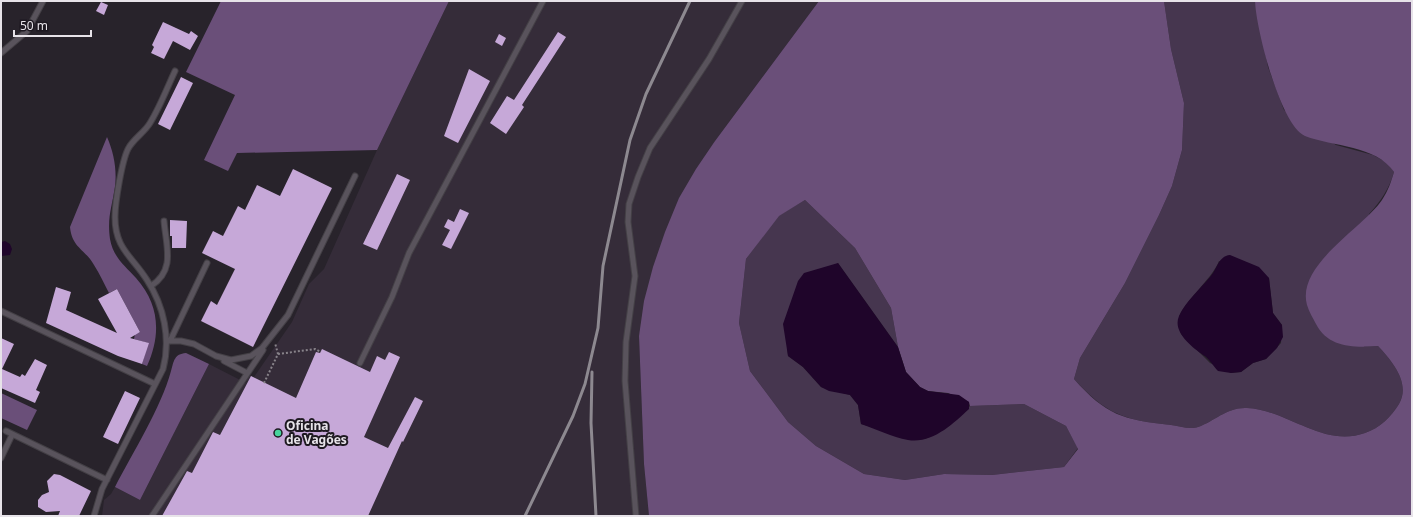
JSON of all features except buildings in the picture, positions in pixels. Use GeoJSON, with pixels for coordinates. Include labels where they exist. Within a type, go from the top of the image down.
{"type":"FeatureCollection","features":[{"type":"Feature","properties":{"kind":"lane"},"geometry":{"type":"LineString","coordinates":[[1,53],[23,35],[30,26],[43,1]]}},
{"type":"Feature","properties":{"kind":"lane"},"geometry":{"type":"LineString","coordinates":[[360,363],[392,297],[409,253],[543,1]]}},
{"type":"Feature","properties":{"kind":"lane"},"geometry":{"type":"LineString","coordinates":[[636,516],[625,381],[626,342],[635,276],[628,222],[629,204],[650,148],[709,59],[742,1]]}},
{"type":"Feature","properties":{"kind":"lane"},"geometry":{"type":"LineString","coordinates":[[169,341],[163,318],[151,286],[122,247],[115,225],[115,209],[129,148],[149,124],[175,71]]}},
{"type":"Feature","properties":{"kind":"lane"},"geometry":{"type":"LineString","coordinates":[[152,516],[247,373],[288,315],[354,176]]}},
{"type":"Feature","properties":{"kind":"lane"},"geometry":{"type":"LineString","coordinates":[[151,286],[163,276],[167,267],[164,221]]}},
{"type":"Feature","properties":{"kind":"lane"},"geometry":{"type":"LineString","coordinates":[[94,516],[102,489],[155,384],[165,360],[169,341],[207,263]]}},
{"type":"Feature","properties":{"kind":"lane"},"geometry":{"type":"LineString","coordinates":[[1,311],[155,384]]}},
{"type":"Feature","properties":{"kind":"lane"},"geometry":{"type":"LineString","coordinates":[[216,356],[231,360],[244,358],[257,353],[273,336]]}},
{"type":"Feature","properties":{"kind":"lane"},"geometry":{"type":"LineString","coordinates":[[169,341],[194,344],[247,373]]}},
{"type":"Feature","properties":{"kind":"lane"},"geometry":{"type":"LineString","coordinates":[[6,432],[107,480]]}},
{"type":"Feature","properties":{"kind":"lane"},"geometry":{"type":"LineString","coordinates":[[1,458],[12,435]]}},
{"type":"Feature","properties":{"kind":"path"},"geometry":{"type":"LineString","coordinates":[[264,383],[278,354],[273,336]]}},
{"type":"Feature","properties":{"kind":"path"},"geometry":{"type":"LineString","coordinates":[[278,354],[315,349],[321,352]]}},
{"type":"Feature","properties":{"kind":"shaded area"},"geometry":{"type":"Polygon","coordinates":[[[221,1],[449,1],[377,150],[237,153],[228,171],[204,160],[235,95],[186,72],[221,1]]]}},
{"type":"Feature","properties":{"kind":"shaded area"},"geometry":{"type":"Polygon","coordinates":[[[449,1],[819,1],[715,141],[639,336],[644,464],[649,516],[102,516],[104,500],[111,494],[115,487],[140,500],[209,364],[246,383],[249,375],[254,377],[292,322],[309,284],[324,269],[377,150],[449,1]]]}},
{"type":"Feature","properties":{"kind":"shaded area"},"geometry":{"type":"Polygon","coordinates":[[[819,1],[1164,1],[1171,49],[1184,103],[1182,150],[1172,186],[1159,215],[1125,283],[1080,358],[1074,379],[1096,401],[1106,408],[1116,414],[1140,421],[1184,428],[1195,428],[1227,412],[1240,408],[1247,408],[1262,410],[1320,432],[1335,436],[1350,436],[1365,433],[1389,418],[1399,404],[1403,388],[1401,380],[1394,365],[1378,346],[1361,347],[1343,345],[1328,338],[1321,332],[1308,308],[1306,290],[1311,276],[1321,262],[1333,248],[1373,211],[1382,200],[1394,172],[1386,163],[1365,152],[1316,140],[1305,136],[1296,128],[1278,96],[1265,53],[1256,14],[1255,1],[1412,1],[1412,516],[649,516],[644,464],[639,336],[644,301],[653,267],[679,198],[715,141],[819,1]],[[805,200],[779,216],[746,259],[739,323],[750,371],[788,422],[816,446],[864,474],[905,480],[944,474],[992,475],[1064,467],[1078,449],[1066,426],[1024,404],[970,406],[969,402],[948,393],[928,391],[920,387],[906,372],[898,347],[891,308],[855,248],[805,200]]]}},
{"type":"Feature","properties":{"kind":"shaded area"},"geometry":{"type":"Polygon","coordinates":[[[1164,1],[1255,1],[1268,67],[1284,110],[1336,145],[1373,155],[1388,163],[1394,172],[1390,184],[1369,214],[1364,347],[1378,346],[1394,365],[1403,388],[1402,396],[1396,409],[1385,422],[1376,428],[1365,433],[1350,436],[1335,436],[1320,432],[1262,410],[1247,408],[1240,408],[1227,412],[1195,428],[1140,421],[1106,408],[1085,391],[1074,379],[1080,358],[1125,283],[1172,186],[1182,150],[1184,103],[1171,49],[1164,1]],[[1219,261],[1216,268],[1181,313],[1179,322],[1181,334],[1210,363],[1231,373],[1241,372],[1253,363],[1266,359],[1281,343],[1282,325],[1273,313],[1269,278],[1219,261]]]}},
{"type":"Feature","properties":{"kind":"shaded area"},"geometry":{"type":"Polygon","coordinates":[[[107,137],[113,155],[116,174],[110,212],[110,239],[114,251],[120,261],[144,288],[150,299],[156,320],[155,343],[147,366],[142,364],[148,343],[134,339],[135,334],[140,332],[117,289],[109,293],[98,272],[73,240],[71,234],[70,227],[107,137]]]}},
{"type":"Feature","properties":{"kind":"shaded area"},"geometry":{"type":"Polygon","coordinates":[[[805,200],[855,248],[891,308],[898,347],[838,263],[787,347],[788,356],[803,367],[821,387],[850,395],[858,405],[861,424],[914,440],[925,439],[950,425],[970,406],[1024,404],[1066,426],[1078,448],[1064,467],[992,475],[944,474],[905,480],[864,474],[816,446],[788,422],[750,371],[739,323],[746,259],[778,216],[805,200]]]}},
{"type":"Feature","properties":{"kind":"shaded area"},"geometry":{"type":"Polygon","coordinates":[[[5,241],[10,244],[12,249],[10,255],[1,256],[1,242],[5,241]]]}},
{"type":"Feature","properties":{"kind":"shaded area"},"geometry":{"type":"Polygon","coordinates":[[[1230,255],[1259,267],[1269,278],[1273,313],[1282,325],[1283,337],[1277,348],[1266,359],[1253,363],[1241,372],[1231,373],[1218,371],[1207,358],[1184,338],[1178,328],[1179,316],[1185,305],[1212,274],[1220,261],[1226,256],[1230,255]]]}},
{"type":"Feature","properties":{"kind":"shaded area"},"geometry":{"type":"Polygon","coordinates":[[[838,263],[898,347],[906,372],[920,387],[928,391],[959,395],[969,402],[969,409],[942,432],[925,439],[908,440],[861,424],[858,405],[850,395],[829,391],[821,387],[803,367],[788,356],[783,324],[798,281],[804,273],[838,263]]]}},
{"type":"Feature","properties":{"kind":"shaded area"},"geometry":{"type":"Polygon","coordinates":[[[186,353],[209,364],[140,500],[115,487],[154,415],[161,400],[175,359],[177,356],[186,353]]]}},
{"type":"Feature","properties":{"kind":"shaded area"},"geometry":{"type":"Polygon","coordinates":[[[1,393],[37,410],[27,430],[1,418],[1,393]]]}},
{"type":"Feature","properties":{"kind":"railway"},"geometry":{"type":"LineString","coordinates":[[525,516],[573,416],[585,384],[598,328],[603,266],[630,140],[646,94],[690,1]]}},
{"type":"Feature","properties":{"kind":"railway"},"geometry":{"type":"LineString","coordinates":[[592,372],[591,423],[596,516]]}},
{"type":"Feature","properties":{"kind":"place","name":"Oficina de Vagões"},"geometry":{"type":"Point","coordinates":[278,433]}}]}
